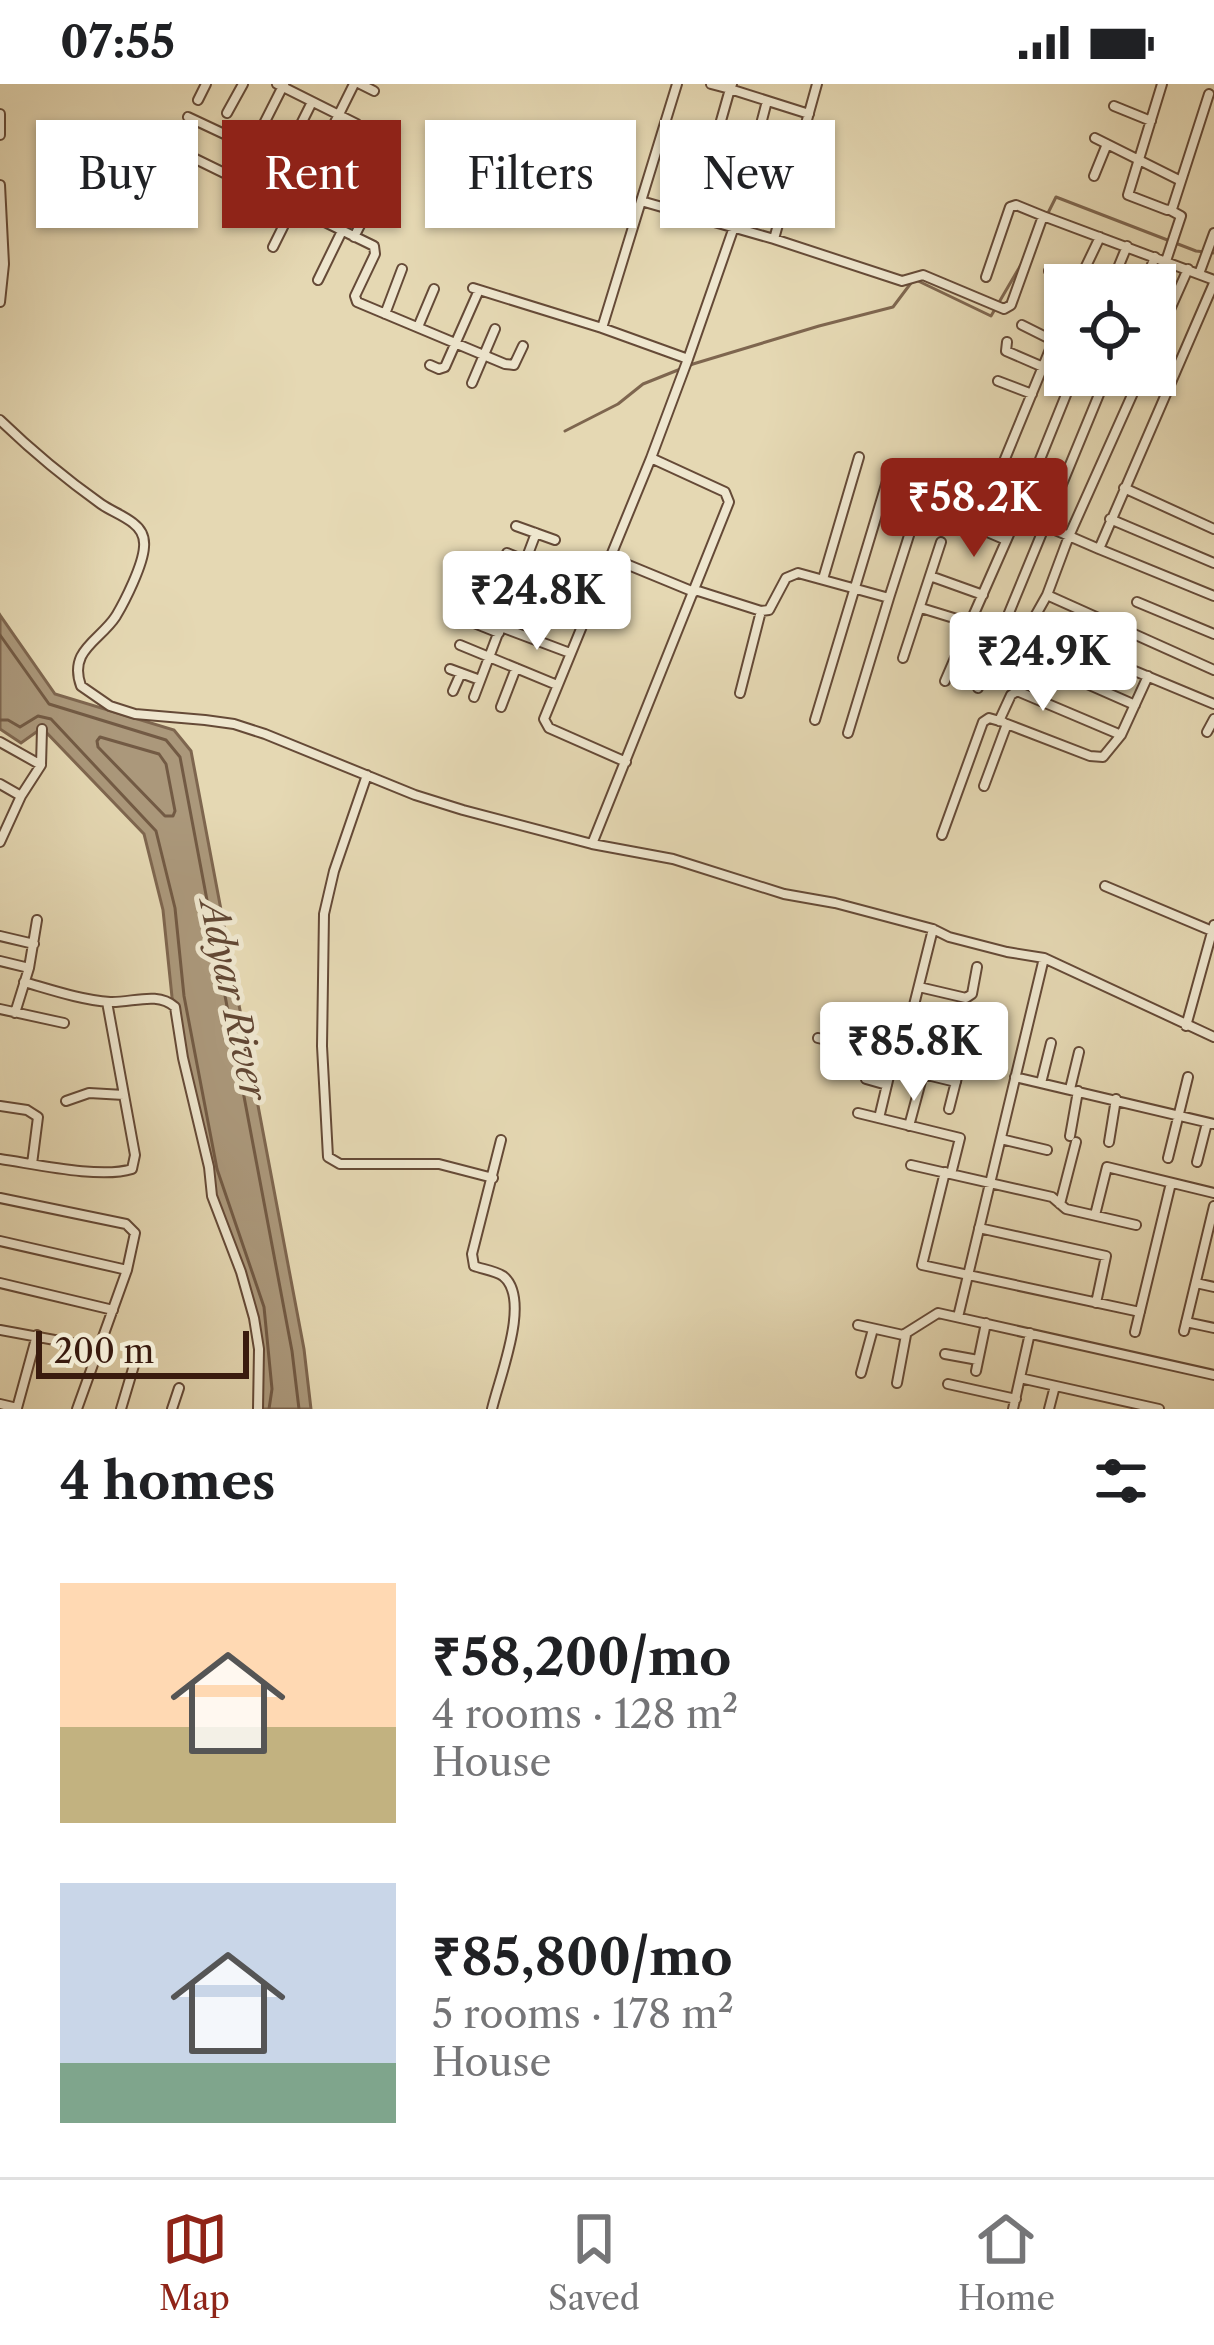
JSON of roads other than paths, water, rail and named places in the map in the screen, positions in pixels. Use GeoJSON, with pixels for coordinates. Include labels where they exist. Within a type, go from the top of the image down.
{"type":"FeatureCollection","features":[{"type":"Feature","properties":{"kind":"street"},"geometry":{"type":"LineString","coordinates":[[198,100],[206,84]]}},
{"type":"Feature","properties":{"kind":"street"},"geometry":{"type":"LineString","coordinates":[[227,113],[243,84]]}},
{"type":"Feature","properties":{"kind":"street"},"geometry":{"type":"LineString","coordinates":[[335,120],[357,84],[374,91]]}},
{"type":"Feature","properties":{"kind":"street"},"geometry":{"type":"LineString","coordinates":[[602,328],[677,84]]}},
{"type":"Feature","properties":{"kind":"street"},"geometry":{"type":"LineString","coordinates":[[710,84],[808,114]]}},
{"type":"Feature","properties":{"kind":"street"},"geometry":{"type":"LineString","coordinates":[[774,238],[817,84]]}},
{"type":"Feature","properties":{"kind":"street"},"geometry":{"type":"LineString","coordinates":[[1157,264],[1181,216],[1128,195],[1162,84]]}},
{"type":"Feature","properties":{"kind":"street"},"geometry":{"type":"LineString","coordinates":[[265,120],[281,85],[349,120]]}},
{"type":"Feature","properties":{"kind":"street"},"geometry":{"type":"LineString","coordinates":[[722,120],[731,87]]}},
{"type":"Feature","properties":{"kind":"street"},"geometry":{"type":"LineString","coordinates":[[1170,210],[1212,91]]}},
{"type":"Feature","properties":{"kind":"street"},"geometry":{"type":"LineString","coordinates":[[762,120],[767,100]]}},
{"type":"Feature","properties":{"kind":"street"},"geometry":{"type":"LineString","coordinates":[[303,120],[312,102]]}},
{"type":"Feature","properties":{"kind":"street"},"geometry":{"type":"LineString","coordinates":[[1114,106],[1151,121]]}},
{"type":"Feature","properties":{"kind":"street"},"geometry":{"type":"LineString","coordinates":[[0,114],[0,134]]}},
{"type":"Feature","properties":{"kind":"street"},"geometry":{"type":"LineString","coordinates":[[188,117],[222,133]]}},
{"type":"Feature","properties":{"kind":"street"},"geometry":{"type":"LineString","coordinates":[[1095,138],[1181,181]]}},
{"type":"Feature","properties":{"kind":"street"},"geometry":{"type":"LineString","coordinates":[[1094,176],[1107,144]]}},
{"type":"Feature","properties":{"kind":"street"},"geometry":{"type":"LineString","coordinates":[[0,184],[4,264],[0,302]]}},
{"type":"Feature","properties":{"kind":"street"},"geometry":{"type":"LineString","coordinates":[[641,201],[660,206]]}},
{"type":"Feature","properties":{"kind":"street"},"geometry":{"type":"LineString","coordinates":[[986,277],[1010,207],[1016,205],[1214,281],[1099,549]]}},
{"type":"Feature","properties":{"kind":"street"},"geometry":{"type":"LineString","coordinates":[[738,228],[902,280],[923,275],[1004,309],[1011,304],[1043,216]]}},
{"type":"Feature","properties":{"kind":"street"},"geometry":{"type":"LineString","coordinates":[[273,247],[282,228]]}},
{"type":"Feature","properties":{"kind":"street"},"geometry":{"type":"LineString","coordinates":[[336,228],[374,246],[376,254],[355,300],[510,366],[517,362],[523,346]]}},
{"type":"Feature","properties":{"kind":"street"},"geometry":{"type":"LineString","coordinates":[[354,237],[359,228]]}},
{"type":"Feature","properties":{"kind":"street"},"geometry":{"type":"LineString","coordinates":[[626,762],[544,724],[651,458],[734,228]]}},
{"type":"Feature","properties":{"kind":"street"},"geometry":{"type":"LineString","coordinates":[[319,280],[342,231]]}},
{"type":"Feature","properties":{"kind":"street"},"geometry":{"type":"LineString","coordinates":[[1199,274],[1214,232]]}},
{"type":"Feature","properties":{"kind":"street"},"geometry":{"type":"LineString","coordinates":[[1087,264],[1100,237]]}},
{"type":"Feature","properties":{"kind":"street"},"geometry":{"type":"LineString","coordinates":[[1120,264],[1127,246]]}},
{"type":"Feature","properties":{"kind":"street"},"geometry":{"type":"LineString","coordinates":[[385,314],[402,269]]}},
{"type":"Feature","properties":{"kind":"street"},"geometry":{"type":"LineString","coordinates":[[1176,294],[1187,269]]}},
{"type":"Feature","properties":{"kind":"street"},"geometry":{"type":"LineString","coordinates":[[418,327],[434,289]]}},
{"type":"Feature","properties":{"kind":"street"},"geometry":{"type":"LineString","coordinates":[[430,364],[443,369],[476,289],[688,359]]}},
{"type":"Feature","properties":{"kind":"street"},"geometry":{"type":"LineString","coordinates":[[1022,325],[1044,336]]}},
{"type":"Feature","properties":{"kind":"street"},"geometry":{"type":"LineString","coordinates":[[472,383],[495,329]]}},
{"type":"Feature","properties":{"kind":"street"},"geometry":{"type":"LineString","coordinates":[[988,500],[1043,367],[1006,351],[1007,342]]}},
{"type":"Feature","properties":{"kind":"street"},"geometry":{"type":"LineString","coordinates":[[998,381],[1031,394]]}},
{"type":"Feature","properties":{"kind":"street"},"geometry":{"type":"LineString","coordinates":[[945,680],[1066,396]]}},
{"type":"Feature","properties":{"kind":"street"},"geometry":{"type":"LineString","coordinates":[[978,688],[1098,396]]}},
{"type":"Feature","properties":{"kind":"street"},"geometry":{"type":"LineString","coordinates":[[1132,396],[1047,596],[1029,627],[1214,704]]}},
{"type":"Feature","properties":{"kind":"street"},"geometry":{"type":"LineString","coordinates":[[0,420],[103,506],[135,524],[143,536],[142,555],[121,607],[94,637],[77,671],[81,686],[110,706],[150,717],[234,724],[463,810],[592,844],[673,859],[784,894],[1044,958],[1214,1036]]}},
{"type":"Feature","properties":{"kind":"street"},"geometry":{"type":"LineString","coordinates":[[823,578],[859,457]]}},
{"type":"Feature","properties":{"kind":"street"},"geometry":{"type":"LineString","coordinates":[[592,844],[728,508],[725,492],[651,458]]}},
{"type":"Feature","properties":{"kind":"street"},"geometry":{"type":"LineString","coordinates":[[814,720],[891,468]]}},
{"type":"Feature","properties":{"kind":"street"},"geometry":{"type":"LineString","coordinates":[[848,733],[928,476],[1214,596]]}},
{"type":"Feature","properties":{"kind":"street"},"geometry":{"type":"LineString","coordinates":[[1124,488],[1214,529]]}},
{"type":"Feature","properties":{"kind":"street"},"geometry":{"type":"LineString","coordinates":[[955,518],[1006,540]]}},
{"type":"Feature","properties":{"kind":"street"},"geometry":{"type":"LineString","coordinates":[[1111,519],[1214,562]]}},
{"type":"Feature","properties":{"kind":"street"},"geometry":{"type":"LineString","coordinates":[[516,526],[555,540]]}},
{"type":"Feature","properties":{"kind":"street"},"geometry":{"type":"LineString","coordinates":[[474,697],[536,533]]}},
{"type":"Feature","properties":{"kind":"street"},"geometry":{"type":"LineString","coordinates":[[903,658],[941,542]]}},
{"type":"Feature","properties":{"kind":"street"},"geometry":{"type":"LineString","coordinates":[[507,553],[544,568]]}},
{"type":"Feature","properties":{"kind":"street"},"geometry":{"type":"LineString","coordinates":[[609,556],[695,591],[761,611],[773,607],[786,578],[798,573],[889,598]]}},
{"type":"Feature","properties":{"kind":"street"},"geometry":{"type":"LineString","coordinates":[[495,576],[533,590]]}},
{"type":"Feature","properties":{"kind":"street"},"geometry":{"type":"LineString","coordinates":[[930,576],[983,595]]}},
{"type":"Feature","properties":{"kind":"street"},"geometry":{"type":"LineString","coordinates":[[1047,596],[1214,670]]}},
{"type":"Feature","properties":{"kind":"street"},"geometry":{"type":"LineString","coordinates":[[482,598],[508,608]]}},
{"type":"Feature","properties":{"kind":"street"},"geometry":{"type":"LineString","coordinates":[[1137,602],[1214,634]]}},
{"type":"Feature","properties":{"kind":"street"},"geometry":{"type":"LineString","coordinates":[[921,608],[970,623]]}},
{"type":"Feature","properties":{"kind":"street"},"geometry":{"type":"LineString","coordinates":[[740,693],[761,611]]}},
{"type":"Feature","properties":{"kind":"street"},"geometry":{"type":"LineString","coordinates":[[469,621],[570,653]]}},
{"type":"Feature","properties":{"kind":"street"},"geometry":{"type":"LineString","coordinates":[[460,645],[556,685]]}},
{"type":"Feature","properties":{"kind":"street"},"geometry":{"type":"LineString","coordinates":[[501,707],[516,668]]}},
{"type":"Feature","properties":{"kind":"street"},"geometry":{"type":"LineString","coordinates":[[1051,668],[1135,706]]}},
{"type":"Feature","properties":{"kind":"street"},"geometry":{"type":"LineString","coordinates":[[453,691],[456,671],[480,680]]}},
{"type":"Feature","properties":{"kind":"street"},"geometry":{"type":"LineString","coordinates":[[942,835],[983,722],[989,718],[1103,757],[1121,734],[1148,676]]}},
{"type":"Feature","properties":{"kind":"street"},"geometry":{"type":"LineString","coordinates":[[984,786],[1011,695],[1017,691],[1121,734]]}},
{"type":"Feature","properties":{"kind":"street"},"geometry":{"type":"LineString","coordinates":[[506,697],[520,702]]}},
{"type":"Feature","properties":{"kind":"street"},"geometry":{"type":"LineString","coordinates":[[1207,732],[1214,718]]}},
{"type":"Feature","properties":{"kind":"street"},"geometry":{"type":"LineString","coordinates":[[1,838],[41,765],[42,729]]}},
{"type":"Feature","properties":{"kind":"street"},"geometry":{"type":"LineString","coordinates":[[0,742],[41,765]]}},
{"type":"Feature","properties":{"kind":"street"},"geometry":{"type":"LineString","coordinates":[[367,775],[324,914],[322,1046],[328,1157],[340,1164],[453,1166],[493,1178]]}},
{"type":"Feature","properties":{"kind":"street"},"geometry":{"type":"LineString","coordinates":[[0,784],[21,796]]}},
{"type":"Feature","properties":{"kind":"street"},"geometry":{"type":"LineString","coordinates":[[1105,886],[1213,928],[1186,1026]]}},
{"type":"Feature","properties":{"kind":"street"},"geometry":{"type":"LineString","coordinates":[[14,1013],[29,968],[37,920]]}},
{"type":"Feature","properties":{"kind":"street"},"geometry":{"type":"LineString","coordinates":[[818,1038],[901,1058],[933,929]]}},
{"type":"Feature","properties":{"kind":"street"},"geometry":{"type":"LineString","coordinates":[[0,936],[34,944]]}},
{"type":"Feature","properties":{"kind":"street"},"geometry":{"type":"LineString","coordinates":[[958,1317],[1044,958]]}},
{"type":"Feature","properties":{"kind":"street"},"geometry":{"type":"LineString","coordinates":[[0,961],[29,968]]}},
{"type":"Feature","properties":{"kind":"street"},"geometry":{"type":"LineString","coordinates":[[919,987],[966,998],[972,994],[977,967]]}},
{"type":"Feature","properties":{"kind":"street"},"geometry":{"type":"LineString","coordinates":[[1203,970],[1214,973]]}},
{"type":"Feature","properties":{"kind":"street"},"geometry":{"type":"LineString","coordinates":[[24,982],[106,1002],[163,999],[178,1012],[212,1196],[254,1318],[259,1349],[258,1409]]}},
{"type":"Feature","properties":{"kind":"street"},"geometry":{"type":"LineString","coordinates":[[0,1160],[118,1172],[132,1169],[135,1155],[106,1002]]}},
{"type":"Feature","properties":{"kind":"street"},"geometry":{"type":"LineString","coordinates":[[0,1009],[64,1023]]}},
{"type":"Feature","properties":{"kind":"street"},"geometry":{"type":"LineString","coordinates":[[832,1010],[984,1046]]}},
{"type":"Feature","properties":{"kind":"street"},"geometry":{"type":"LineString","coordinates":[[949,1109],[966,1042]]}},
{"type":"Feature","properties":{"kind":"street"},"geometry":{"type":"LineString","coordinates":[[1041,1083],[1051,1043]]}},
{"type":"Feature","properties":{"kind":"street"},"geometry":{"type":"LineString","coordinates":[[848,1073],[854,1047]]}},
{"type":"Feature","properties":{"kind":"street"},"geometry":{"type":"LineString","coordinates":[[1060,1205],[1073,1139],[1078,1052]]}},
{"type":"Feature","properties":{"kind":"street"},"geometry":{"type":"LineString","coordinates":[[879,1118],[890,1072]]}},
{"type":"Feature","properties":{"kind":"street"},"geometry":{"type":"LineString","coordinates":[[909,1126],[922,1073],[956,1082]]}},
{"type":"Feature","properties":{"kind":"street"},"geometry":{"type":"LineString","coordinates":[[1168,1158],[1188,1076]]}},
{"type":"Feature","properties":{"kind":"street"},"geometry":{"type":"LineString","coordinates":[[1016,1077],[1211,1124],[1197,1162]]}},
{"type":"Feature","properties":{"kind":"street"},"geometry":{"type":"LineString","coordinates":[[866,1079],[887,1084]]}},
{"type":"Feature","properties":{"kind":"street"},"geometry":{"type":"LineString","coordinates":[[66,1101],[89,1093],[124,1095]]}},
{"type":"Feature","properties":{"kind":"street"},"geometry":{"type":"LineString","coordinates":[[1108,1142],[1116,1100]]}},
{"type":"Feature","properties":{"kind":"street"},"geometry":{"type":"LineString","coordinates":[[0,1106],[27,1110],[38,1117],[32,1164]]}},
{"type":"Feature","properties":{"kind":"street"},"geometry":{"type":"LineString","coordinates":[[858,1113],[959,1138],[922,1265],[1140,1312]]}},
{"type":"Feature","properties":{"kind":"street"},"geometry":{"type":"LineString","coordinates":[[1001,1139],[1047,1150]]}},
{"type":"Feature","properties":{"kind":"street"},"geometry":{"type":"LineString","coordinates":[[492,1409],[516,1316],[514,1294],[502,1276],[475,1266],[472,1254],[502,1140]]}},
{"type":"Feature","properties":{"kind":"street"},"geometry":{"type":"LineString","coordinates":[[911,1165],[1052,1197],[1060,1205],[1136,1225]]}},
{"type":"Feature","properties":{"kind":"street"},"geometry":{"type":"LineString","coordinates":[[1095,1215],[1107,1167],[1214,1193]]}},
{"type":"Feature","properties":{"kind":"street"},"geometry":{"type":"LineString","coordinates":[[1135,1332],[1171,1183]]}},
{"type":"Feature","properties":{"kind":"street"},"geometry":{"type":"LineString","coordinates":[[0,1198],[131,1226],[135,1233],[127,1270],[77,1409]]}},
{"type":"Feature","properties":{"kind":"street"},"geometry":{"type":"LineString","coordinates":[[1214,1206],[1185,1326],[1214,1328]]}},
{"type":"Feature","properties":{"kind":"street"},"geometry":{"type":"LineString","coordinates":[[979,1228],[1106,1256],[1096,1303]]}},
{"type":"Feature","properties":{"kind":"street"},"geometry":{"type":"LineString","coordinates":[[0,1241],[127,1270]]}},
{"type":"Feature","properties":{"kind":"street"},"geometry":{"type":"LineString","coordinates":[[0,1283],[113,1310]]}},
{"type":"Feature","properties":{"kind":"street"},"geometry":{"type":"LineString","coordinates":[[1196,1283],[1214,1287]]}},
{"type":"Feature","properties":{"kind":"street"},"geometry":{"type":"LineString","coordinates":[[858,1325],[906,1335],[938,1312],[1214,1375]]}},
{"type":"Feature","properties":{"kind":"street"},"geometry":{"type":"LineString","coordinates":[[976,1371],[986,1323]]}},
{"type":"Feature","properties":{"kind":"street"},"geometry":{"type":"LineString","coordinates":[[861,1373],[873,1329]]}},
{"type":"Feature","properties":{"kind":"street"},"geometry":{"type":"LineString","coordinates":[[0,1330],[98,1348]]}},
{"type":"Feature","properties":{"kind":"street"},"geometry":{"type":"LineString","coordinates":[[948,1384],[1014,1404],[1030,1333]]}},
{"type":"Feature","properties":{"kind":"street"},"geometry":{"type":"LineString","coordinates":[[897,1383],[906,1335]]}},
{"type":"Feature","properties":{"kind":"street"},"geometry":{"type":"LineString","coordinates":[[0,1404],[17,1408],[37,1336]]}},
{"type":"Feature","properties":{"kind":"street"},"geometry":{"type":"LineString","coordinates":[[945,1354],[978,1360]]}},
{"type":"Feature","properties":{"kind":"street"},"geometry":{"type":"LineString","coordinates":[[121,1409],[135,1362]]}},
{"type":"Feature","properties":{"kind":"street"},"geometry":{"type":"LineString","coordinates":[[1020,1378],[1159,1409]]}},
{"type":"Feature","properties":{"kind":"street"},"geometry":{"type":"LineString","coordinates":[[1049,1409],[1055,1386]]}},
{"type":"Feature","properties":{"kind":"street"},"geometry":{"type":"LineString","coordinates":[[172,1409],[179,1388]]}},
{"type":"Feature","properties":{"kind":"street"},"geometry":{"type":"LineString","coordinates":[[1082,1409],[1086,1393]]}},
{"type":"Feature","properties":{"kind":"water","name":"Adyar River"},"geometry":{"type":"Polygon","coordinates":[[[0,615],[55,694],[174,730],[191,751],[304,1349],[311,1409],[256,1409],[261,1390],[252,1309],[206,1172],[172,997],[163,910],[144,834],[42,728],[21,743],[0,729],[0,615]]]}},
{"type":"Feature","properties":{"kind":"waterway"},"geometry":{"type":"LineString","coordinates":[[1046,217],[1056,197],[1196,251],[1214,253]]}},
{"type":"Feature","properties":{"kind":"waterway"},"geometry":{"type":"LineString","coordinates":[[565,431],[618,404],[643,384],[693,364],[893,307],[914,279],[991,316],[1022,263]]}}]}
